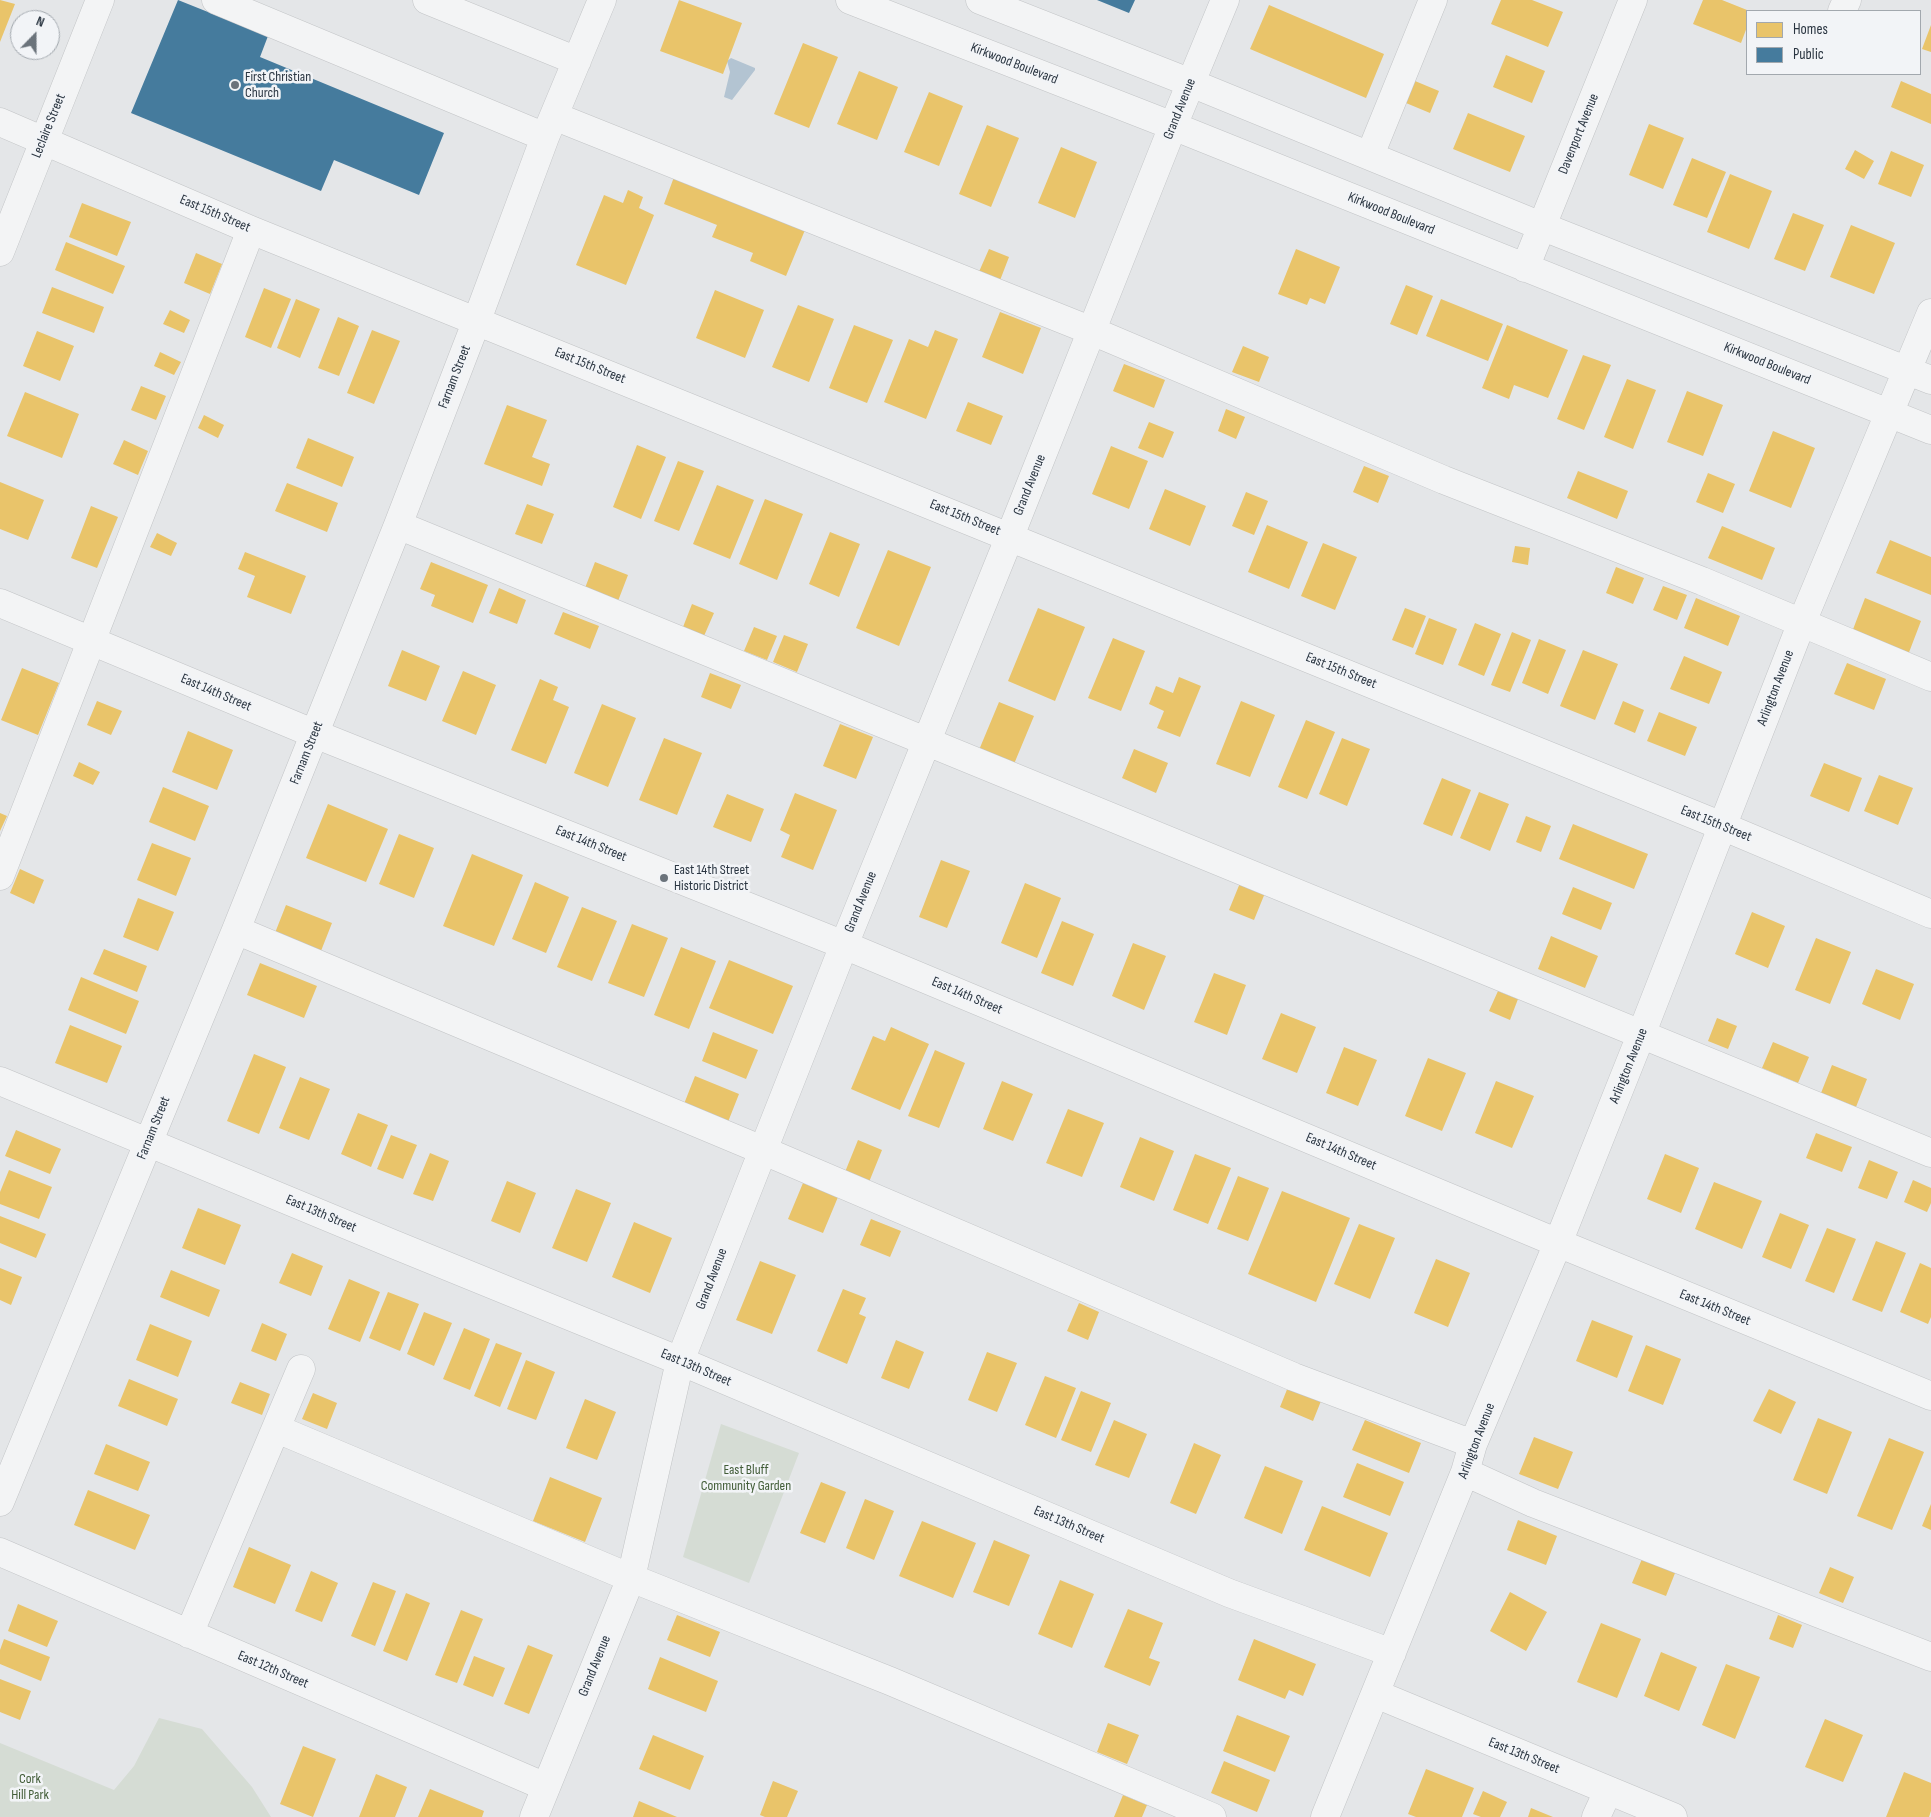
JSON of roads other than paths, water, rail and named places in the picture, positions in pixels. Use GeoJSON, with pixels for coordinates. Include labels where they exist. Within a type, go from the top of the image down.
{"type":"FeatureCollection","features":[{"type":"Feature","properties":{"kind":"street","name":"Leclaire Street"},"geometry":{"type":"LineString","coordinates":[[0,252],[100,0]]}},
{"type":"Feature","properties":{"kind":"street"},"geometry":{"type":"LineString","coordinates":[[216,0],[1092,331],[1444,480],[1702,581],[1931,677]]}},
{"type":"Feature","properties":{"kind":"street"},"geometry":{"type":"LineString","coordinates":[[427,0],[577,61]]}},
{"type":"Feature","properties":{"kind":"street","name":"Farnam Street"},"geometry":{"type":"LineString","coordinates":[[0,1502],[315,734],[477,320],[550,126],[602,0]]}},
{"type":"Feature","properties":{"kind":"street","name":"Kirkwood Boulevard"},"geometry":{"type":"LineString","coordinates":[[850,0],[1173,126],[1931,430]]}},
{"type":"Feature","properties":{"kind":"street"},"geometry":{"type":"LineString","coordinates":[[980,0],[1370,155],[1541,226],[1931,380]]}},
{"type":"Feature","properties":{"kind":"street","name":"Grand Avenue"},"geometry":{"type":"LineString","coordinates":[[534,1817],[631,1578],[680,1361],[844,945],[1225,0]]}},
{"type":"Feature","properties":{"kind":"street"},"geometry":{"type":"LineString","coordinates":[[1370,155],[1433,0]]}},
{"type":"Feature","properties":{"kind":"street","name":"Davenport Avenue"},"geometry":{"type":"LineString","coordinates":[[1525,268],[1633,0]]}},
{"type":"Feature","properties":{"kind":"street","name":"East 15th Street"},"geometry":{"type":"LineString","coordinates":[[0,122],[251,230],[1010,536],[1722,826],[1931,914]]}},
{"type":"Feature","properties":{"kind":"street"},"geometry":{"type":"LineString","coordinates":[[0,876],[93,641],[251,230]]}},
{"type":"Feature","properties":{"kind":"street","name":"Arlington Avenue"},"geometry":{"type":"LineString","coordinates":[[1325,1817],[1465,1472],[1473,1444],[1558,1243],[1802,622],[1931,313]]}},
{"type":"Feature","properties":{"kind":"street"},"geometry":{"type":"LineString","coordinates":[[398,524],[1931,1153]]}},
{"type":"Feature","properties":{"kind":"street","name":"East 14th Street"},"geometry":{"type":"LineString","coordinates":[[0,603],[315,734],[844,945],[1558,1243],[1931,1396]]}},
{"type":"Feature","properties":{"kind":"street"},"geometry":{"type":"LineString","coordinates":[[236,930],[762,1150],[1294,1377],[1473,1444]]}},
{"type":"Feature","properties":{"kind":"street","name":"East 13th Street"},"geometry":{"type":"LineString","coordinates":[[0,1081],[680,1361],[1229,1593],[1392,1653]]}},
{"type":"Feature","properties":{"kind":"street"},"geometry":{"type":"LineString","coordinates":[[189,1634],[301,1369]]}},
{"type":"Feature","properties":{"kind":"street"},"geometry":{"type":"LineString","coordinates":[[277,1429],[631,1578],[890,1681],[1212,1817]]}},
{"type":"Feature","properties":{"kind":"street"},"geometry":{"type":"LineString","coordinates":[[1465,1472],[1533,1503],[1931,1657]]}},
{"type":"Feature","properties":{"kind":"street","name":"East 12th Street"},"geometry":{"type":"LineString","coordinates":[[0,1552],[546,1788]]}},
{"type":"Feature","properties":{"kind":"street","name":"East 13th Street"},"geometry":{"type":"LineString","coordinates":[[1376,1694],[1673,1817]]}},
{"type":"Feature","properties":{"kind":"street"},"geometry":{"type":"LineString","coordinates":[[1596,1817],[1608,1791]]}},
{"type":"Feature","properties":{"kind":"water"},"geometry":{"type":"Polygon","coordinates":[[[731,58],[755,68],[732,100],[724,97],[730,72],[727,61],[731,58]]]}},
{"type":"Feature","properties":{"kind":"place","name":"First Christian Church"},"geometry":{"type":"Point","coordinates":[235,85]}},
{"type":"Feature","properties":{"kind":"place","name":"East 14th Street Historic District"},"geometry":{"type":"Point","coordinates":[664,878]}},
{"type":"Feature","properties":{"kind":"park label","name":"East Bluff Community Garden"},"geometry":{"type":"Point","coordinates":[746,1478]}},
{"type":"Feature","properties":{"kind":"park label","name":"Cork Hill Park"},"geometry":{"type":"Point","coordinates":[30,1788]}}]}
